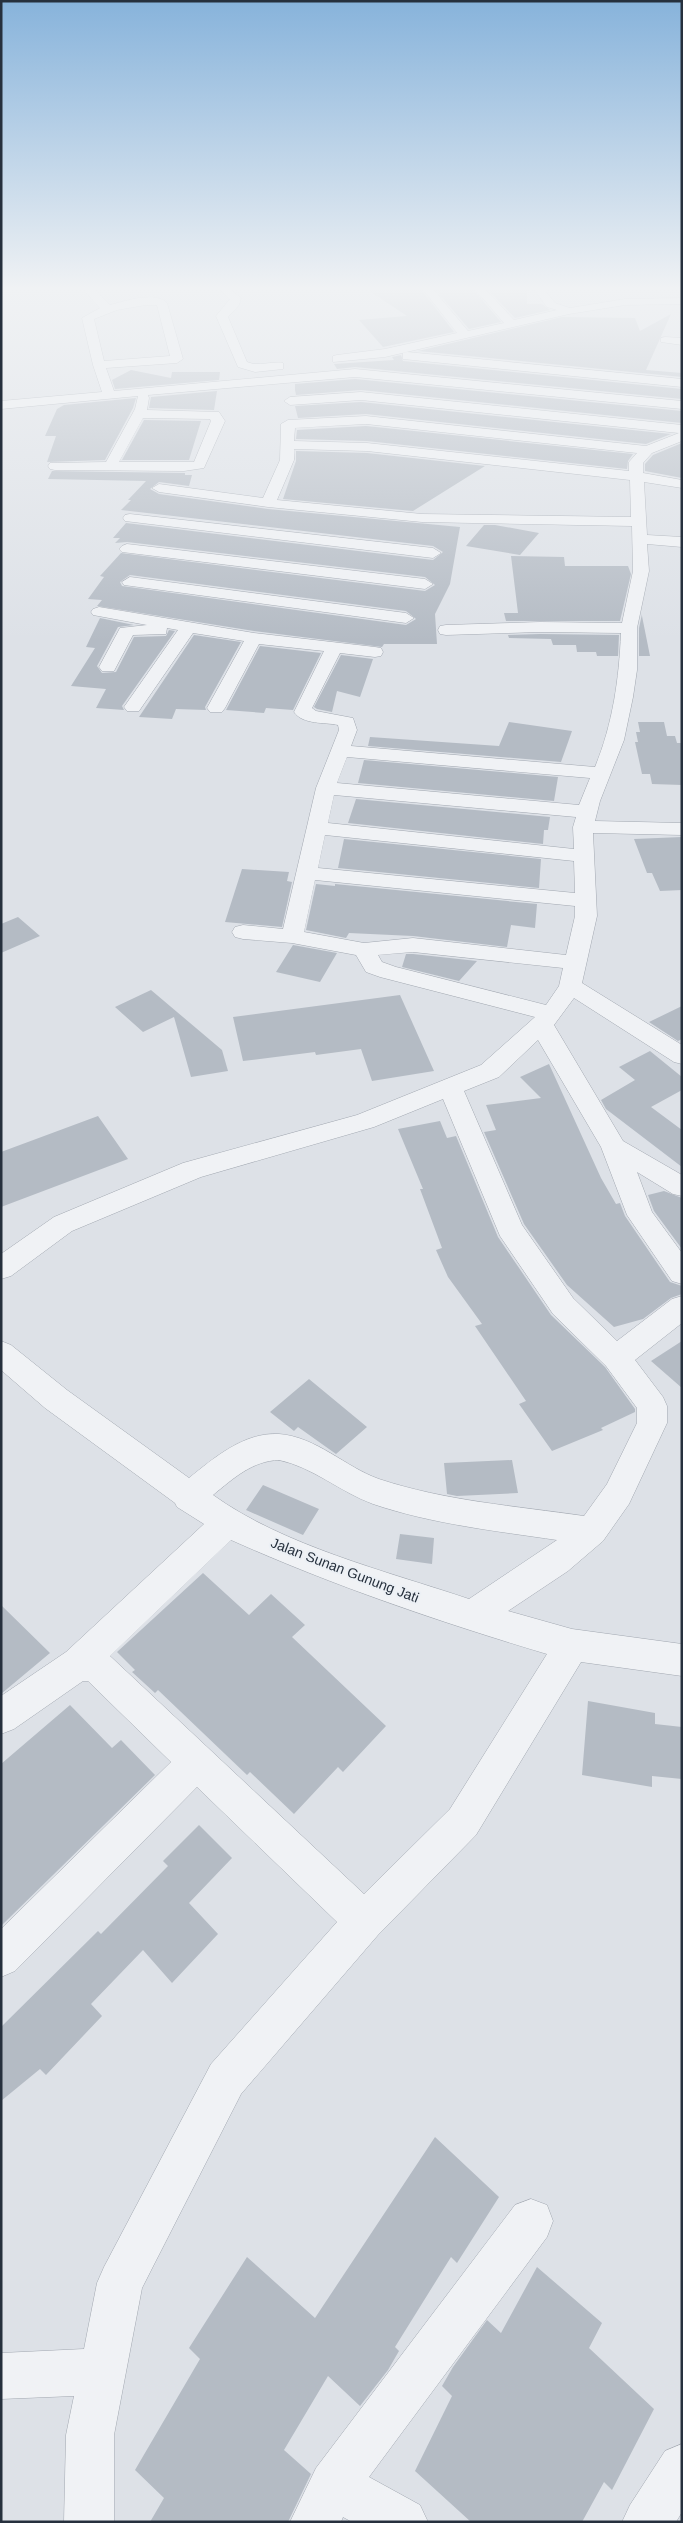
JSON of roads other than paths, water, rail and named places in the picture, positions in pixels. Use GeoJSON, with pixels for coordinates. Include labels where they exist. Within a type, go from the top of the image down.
{"type":"FeatureCollection","features":[{"type":"Feature","properties":{"kind":"street"},"geometry":{"type":"LineString","coordinates":[[110,467],[138,414],[140,406]]}},
{"type":"Feature","properties":{"kind":"street"},"geometry":{"type":"LineString","coordinates":[[268,504],[287,460],[290,406]]}},
{"type":"Feature","properties":{"kind":"street"},"geometry":{"type":"LineString","coordinates":[[454,406],[682,429]]}},
{"type":"Feature","properties":{"kind":"street"},"geometry":{"type":"LineString","coordinates":[[489,460],[510,435],[530,406]]}},
{"type":"Feature","properties":{"kind":"street"},"geometry":{"type":"LineString","coordinates":[[55,466],[184,467],[200,465],[218,421],[214,415],[138,414]]}},
{"type":"Feature","properties":{"kind":"street"},"geometry":{"type":"LineString","coordinates":[[288,424],[366,420],[647,450]]}},
{"type":"Feature","properties":{"kind":"street"},"geometry":{"type":"LineString","coordinates":[[1,1269],[63,1224],[192,1170],[365,1121],[490,1071],[546,1019],[570,986],[586,916],[585,819],[616,740],[624,696],[628,670],[629,628],[641,572],[635,476],[636,462],[647,450],[682,436]]}},
{"type":"Feature","properties":{"kind":"street"},"geometry":{"type":"LineString","coordinates":[[288,445],[367,447],[635,476],[682,484]]}},
{"type":"Feature","properties":{"kind":"street"},"geometry":{"type":"LineString","coordinates":[[159,488],[268,504],[347,512],[639,530],[682,542]]}},
{"type":"Feature","properties":{"kind":"street"},"geometry":{"type":"LineString","coordinates":[[299,624],[347,512]]}},
{"type":"Feature","properties":{"kind":"street"},"geometry":{"type":"LineString","coordinates":[[130,518],[336,540],[433,553]]}},
{"type":"Feature","properties":{"kind":"street"},"geometry":{"type":"LineString","coordinates":[[127,549],[426,584]]}},
{"type":"Feature","properties":{"kind":"street"},"geometry":{"type":"LineString","coordinates":[[130,582],[299,624],[334,649],[374,652]]}},
{"type":"Feature","properties":{"kind":"street"},"geometry":{"type":"LineString","coordinates":[[99,612],[188,629],[254,638],[299,624],[406,618]]}},
{"type":"Feature","properties":{"kind":"street"},"geometry":{"type":"LineString","coordinates":[[446,630],[540,627],[629,628]]}},
{"type":"Feature","properties":{"kind":"street"},"geometry":{"type":"LineString","coordinates":[[108,667],[126,632],[188,629]]}},
{"type":"Feature","properties":{"kind":"street"},"geometry":{"type":"LineString","coordinates":[[133,707],[188,629]]}},
{"type":"Feature","properties":{"kind":"street"},"geometry":{"type":"LineString","coordinates":[[216,708],[254,638]]}},
{"type":"Feature","properties":{"kind":"street"},"geometry":{"type":"LineString","coordinates":[[292,936],[326,788],[348,730],[347,722],[339,718],[307,715],[303,712],[303,708],[334,649]]}},
{"type":"Feature","properties":{"kind":"street"},"geometry":{"type":"LineString","coordinates":[[341,751],[602,773]]}},
{"type":"Feature","properties":{"kind":"street"},"geometry":{"type":"LineString","coordinates":[[326,788],[682,829]]}},
{"type":"Feature","properties":{"kind":"street"},"geometry":{"type":"LineString","coordinates":[[316,828],[584,856]]}},
{"type":"Feature","properties":{"kind":"street"},"geometry":{"type":"LineString","coordinates":[[308,873],[586,901]]}},
{"type":"Feature","properties":{"kind":"street"},"geometry":{"type":"LineString","coordinates":[[243,932],[292,936],[364,950],[413,945],[575,963]]}},
{"type":"Feature","properties":{"kind":"street"},"geometry":{"type":"LineString","coordinates":[[364,950],[374,967],[546,1019],[614,1147],[640,1215],[682,1274]]}},
{"type":"Feature","properties":{"kind":"street"},"geometry":{"type":"LineString","coordinates":[[570,986],[682,1056]]}},
{"type":"Feature","properties":{"kind":"street"},"geometry":{"type":"LineString","coordinates":[[450,1087],[510,1229],[564,1306],[616,1358],[652,1406],[652,1423],[618,1494],[592,1531],[556,1562],[472,1616]]}},
{"type":"Feature","properties":{"kind":"street"},"geometry":{"type":"LineString","coordinates":[[614,1147],[682,1187]]}},
{"type":"Feature","properties":{"kind":"street"},"geometry":{"type":"LineString","coordinates":[[616,1358],[682,1307]]}},
{"type":"Feature","properties":{"kind":"street","name":"Jalan Sunan Gunung Jati"},"geometry":{"type":"LineString","coordinates":[[1,1353],[56,1399],[188,1497],[227,1523],[313,1562],[472,1616],[572,1645],[682,1660]]}},
{"type":"Feature","properties":{"kind":"street"},"geometry":{"type":"LineString","coordinates":[[188,1497],[248,1452],[265,1448],[294,1448],[374,1491],[444,1508],[592,1531]]}},
{"type":"Feature","properties":{"kind":"street"},"geometry":{"type":"LineString","coordinates":[[1,1717],[78,1664],[227,1523]]}},
{"type":"Feature","properties":{"kind":"street"},"geometry":{"type":"LineString","coordinates":[[89,2522],[90,2435],[120,2283],[226,2079],[364,1920],[463,1822],[572,1645]]}},
{"type":"Feature","properties":{"kind":"street"},"geometry":{"type":"LineString","coordinates":[[78,1664],[96,1666],[364,1920]]}},
{"type":"Feature","properties":{"kind":"street"},"geometry":{"type":"LineString","coordinates":[[1,1958],[197,1762]]}},
{"type":"Feature","properties":{"kind":"street"},"geometry":{"type":"LineString","coordinates":[[403,2522],[324,2504],[531,2221]]}},
{"type":"Feature","properties":{"kind":"street"},"geometry":{"type":"LineString","coordinates":[[1,2376],[103,2370]]}},
{"type":"Feature","properties":{"kind":"street"},"geometry":{"type":"LineString","coordinates":[[647,2522],[682,2468]]}}]}
